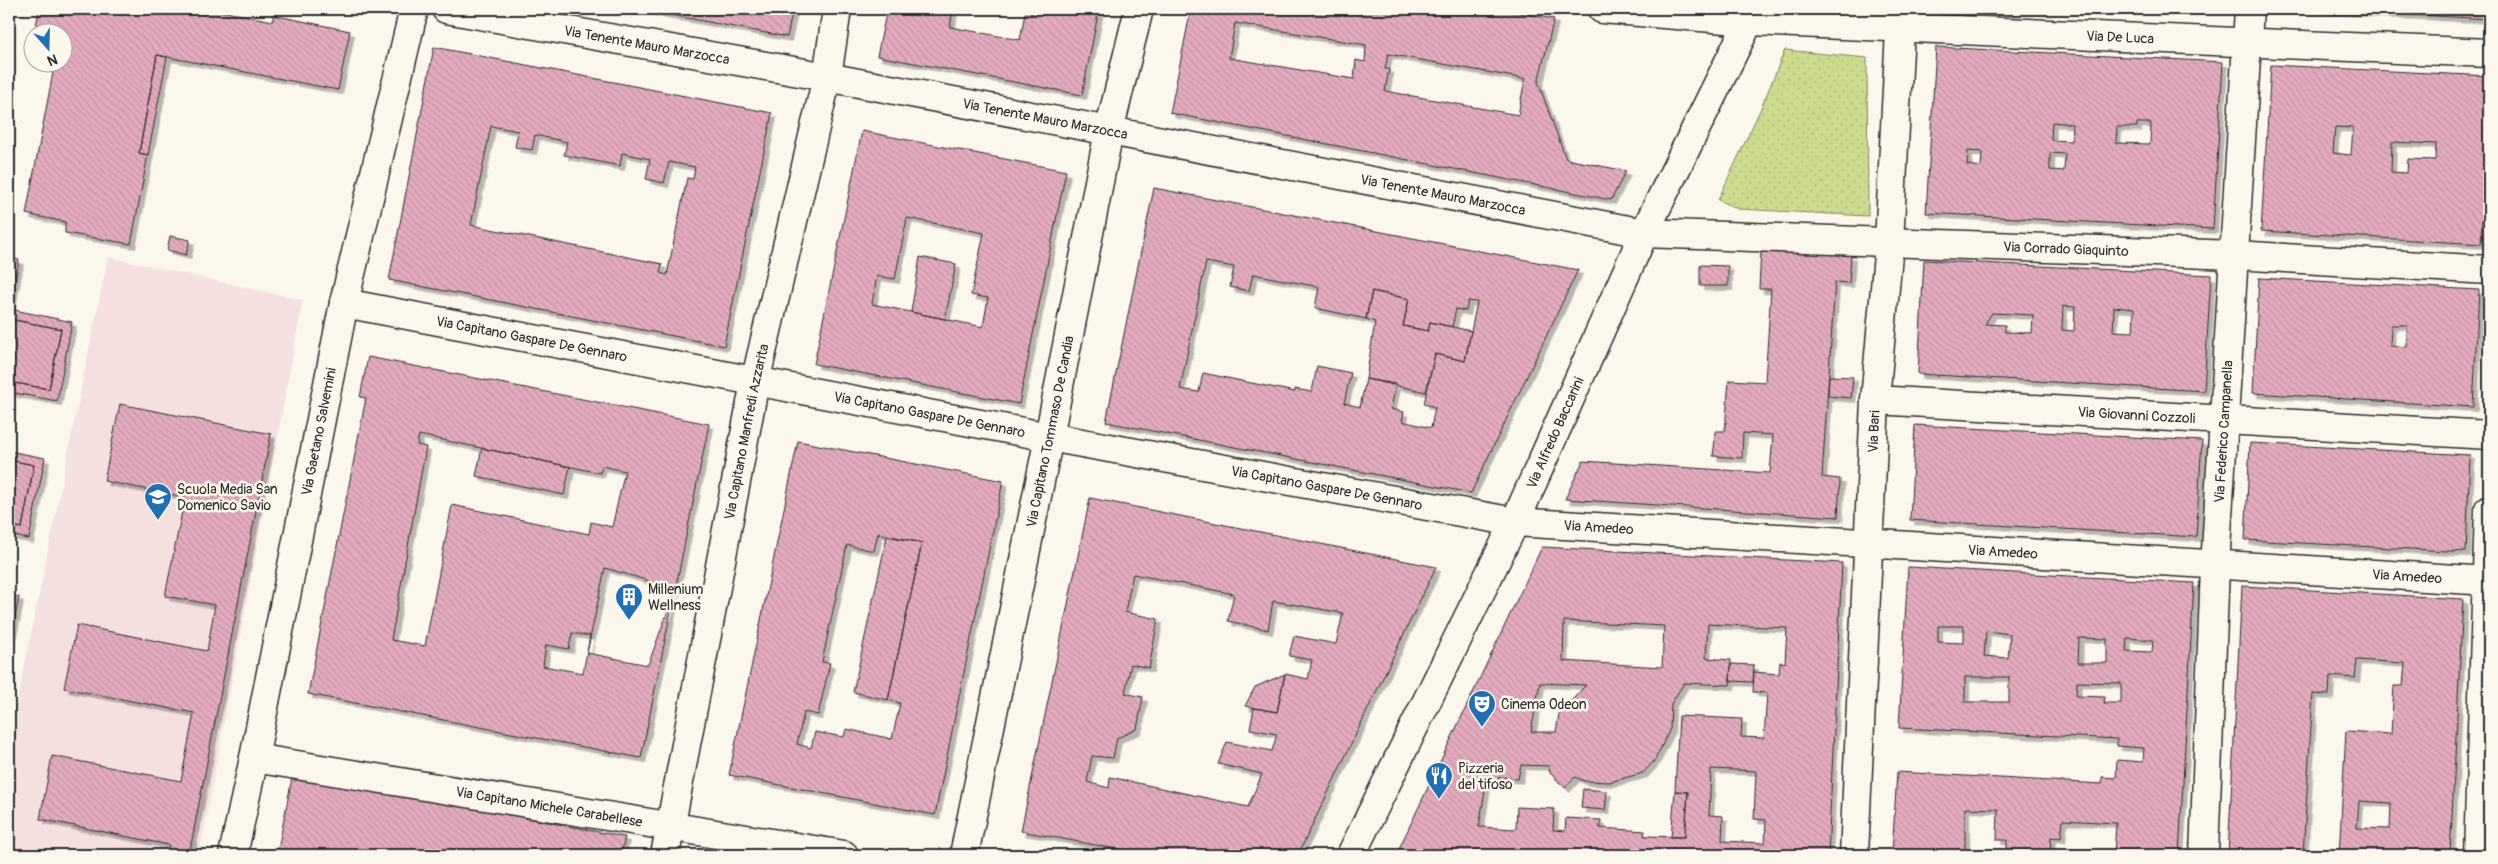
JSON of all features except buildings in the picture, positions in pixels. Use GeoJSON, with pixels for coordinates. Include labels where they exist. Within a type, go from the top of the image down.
{"type":"FeatureCollection","features":[{"type":"Feature","properties":{"kind":"street","name":"Via Gaetano Salvemini"},"geometry":{"type":"LineString","coordinates":[[233,855],[344,304],[414,9]]}},
{"type":"Feature","properties":{"kind":"street","name":"Via Tenente Mauro Marzocca"},"geometry":{"type":"LineString","coordinates":[[446,9],[827,77],[1644,233]]}},
{"type":"Feature","properties":{"kind":"street","name":"Via Capitano Manfredi Azzarita"},"geometry":{"type":"LineString","coordinates":[[665,855],[755,382],[827,77],[837,9]]}},
{"type":"Feature","properties":{"kind":"street","name":"Via Capitano Tommaso De Candia"},"geometry":{"type":"LineString","coordinates":[[964,855],[1050,437],[1109,131],[1139,9]]}},
{"type":"Feature","properties":{"kind":"street","name":"Via De Luca"},"geometry":{"type":"LineString","coordinates":[[1602,9],[1900,18],[2247,41],[2489,53]]}},
{"type":"Feature","properties":{"kind":"street","name":"Via Federico Campanella"},"geometry":{"type":"LineString","coordinates":[[2204,855],[2215,566],[2226,422],[2249,9]]}},
{"type":"Feature","properties":{"kind":"street","name":"Via Alfredo Baccarini"},"geometry":{"type":"LineString","coordinates":[[1351,855],[1515,522],[1644,233],[1752,15]]}},
{"type":"Feature","properties":{"kind":"street","name":"Via Bari"},"geometry":{"type":"LineString","coordinates":[[1854,855],[1875,400],[1889,243],[1900,18]]}},
{"type":"Feature","properties":{"kind":"street","name":"Via Corrado Giaquinto"},"geometry":{"type":"LineString","coordinates":[[1644,233],[2235,256],[2489,270]]}},
{"type":"Feature","properties":{"kind":"street","name":"Via Capitano Gaspare De Gennaro"},"geometry":{"type":"LineString","coordinates":[[344,304],[1050,437],[1515,522]]}},
{"type":"Feature","properties":{"kind":"street","name":"Via Giovanni Cozzoli"},"geometry":{"type":"LineString","coordinates":[[1875,400],[2226,422],[2489,435]]}},
{"type":"Feature","properties":{"kind":"street"},"geometry":{"type":"LineString","coordinates":[[2478,855],[2485,774],[2489,509]]}},
{"type":"Feature","properties":{"kind":"street","name":"Via Amedeo"},"geometry":{"type":"LineString","coordinates":[[1515,522],[2215,566],[2487,581]]}},
{"type":"Feature","properties":{"kind":"street","name":"Via Capitano Michele Carabellese"},"geometry":{"type":"LineString","coordinates":[[254,758],[844,855]]}},
{"type":"Feature","properties":{"kind":"shaded area","name":"Scuola Media San Domenico Savio"},"geometry":{"type":"Polygon","coordinates":[[[108,257],[303,300],[199,855],[9,855],[9,742],[108,257]]]}},
{"type":"Feature","properties":{"kind":"green space"},"geometry":{"type":"Polygon","coordinates":[[[1785,50],[1867,58],[1868,216],[1738,209],[1718,200],[1762,106],[1785,50]]]}},
{"type":"Feature","properties":{"kind":"place","name":"Scuola Media San Domenico Savio"},"geometry":{"type":"Point","coordinates":[158,521]}},
{"type":"Feature","properties":{"kind":"place","name":"Millenium Wellness"},"geometry":{"type":"Point","coordinates":[629,621]}},
{"type":"Feature","properties":{"kind":"place","name":"Cinema Odeon"},"geometry":{"type":"Point","coordinates":[1482,728]}},
{"type":"Feature","properties":{"kind":"place","name":"Pizzeria del tifoso"},"geometry":{"type":"Point","coordinates":[1439,800]}}]}
